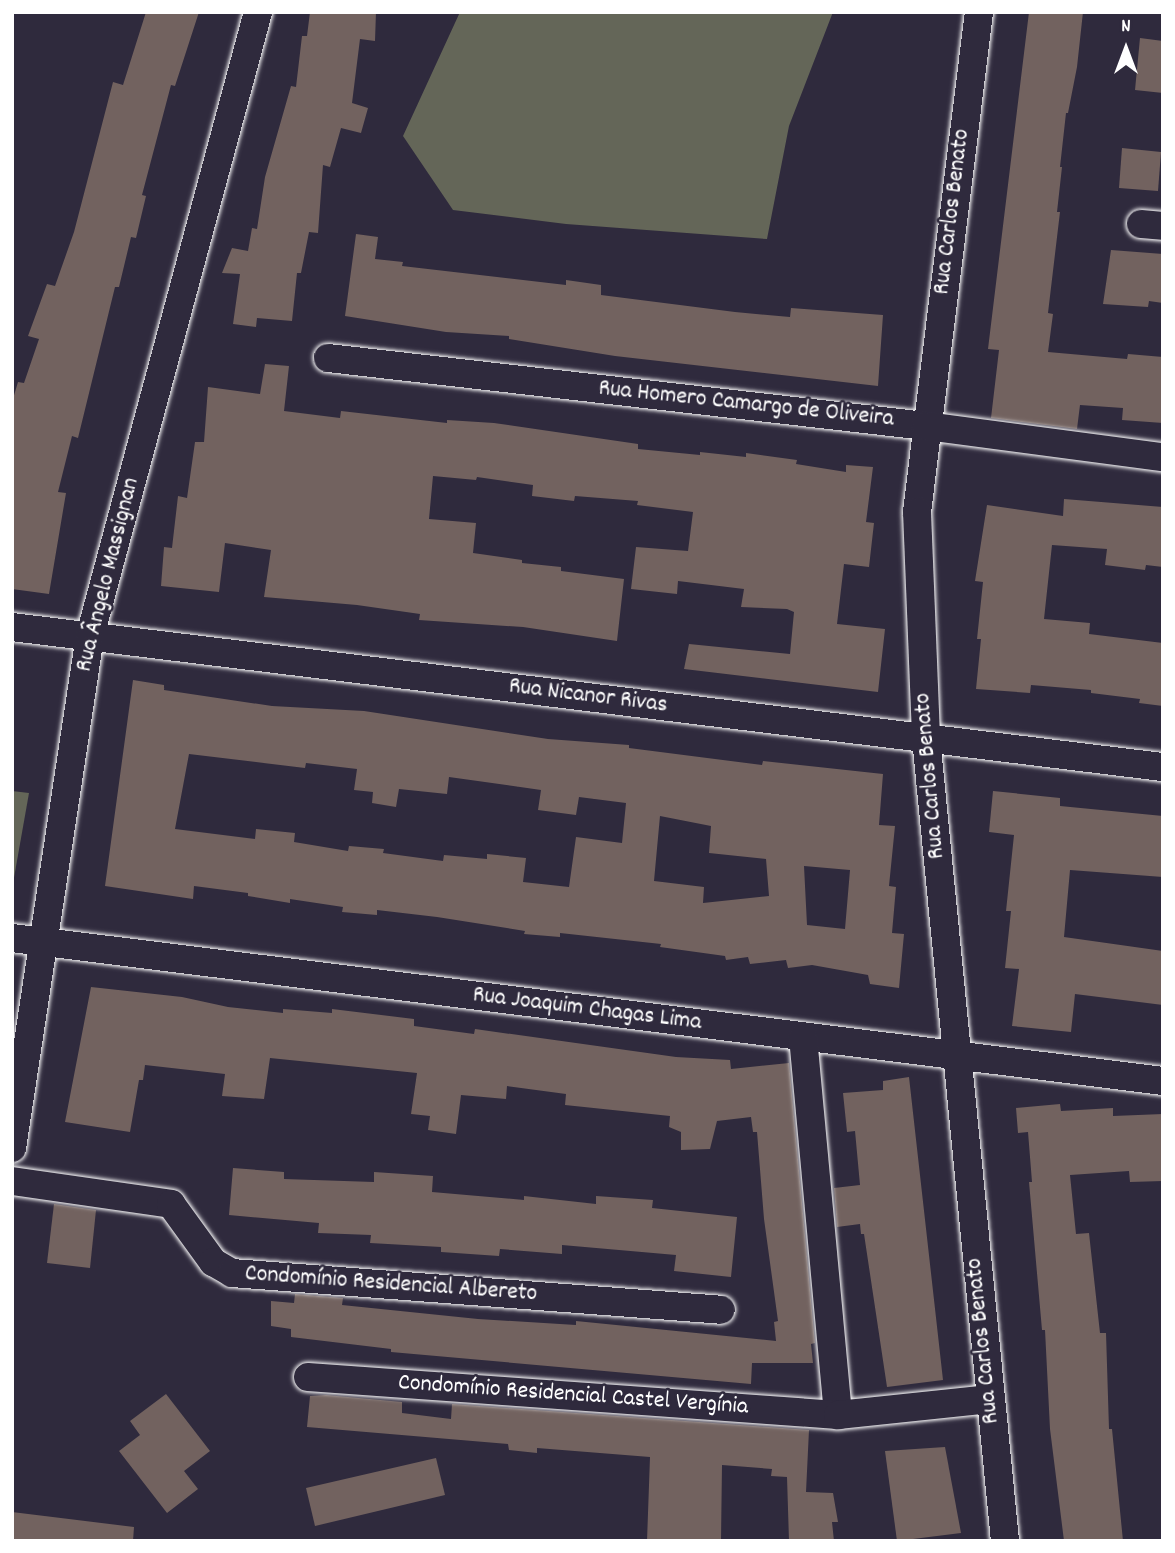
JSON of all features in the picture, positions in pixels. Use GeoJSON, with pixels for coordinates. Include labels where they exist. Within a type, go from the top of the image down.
{"type":"FeatureCollection","features":[{"type":"Feature","properties":{"kind":"street","name":"Rua Ângelo Massignan"},"geometry":{"type":"LineString","coordinates":[[12,1148],[90,636],[258,12]]}},
{"type":"Feature","properties":{"kind":"street","name":"Rua Carlos Benato"},"geometry":{"type":"LineString","coordinates":[[979,12],[917,512],[926,738],[955,1055],[1005,1541]]}},
{"type":"Feature","properties":{"kind":"street","name":"Rua Homero Camargo de Oliveira"},"geometry":{"type":"LineString","coordinates":[[328,358],[926,426],[1163,457]]}},
{"type":"Feature","properties":{"kind":"street","name":"Rua Nicanor Rivas"},"geometry":{"type":"LineString","coordinates":[[12,627],[1163,767]]}},
{"type":"Feature","properties":{"kind":"street","name":"Rua Joaquim Chagas Lima"},"geometry":{"type":"LineString","coordinates":[[12,938],[1163,1081]]}},
{"type":"Feature","properties":{"kind":"street"},"geometry":{"type":"LineString","coordinates":[[803,1037],[838,1415]]}},
{"type":"Feature","properties":{"kind":"street","name":"Condomínio Residencial Albereto"},"geometry":{"type":"LineString","coordinates":[[12,1181],[171,1204],[213,1262],[232,1273],[721,1310]]}},
{"type":"Feature","properties":{"kind":"street","name":"Condomínio Residencial Castel Vergínia"},"geometry":{"type":"LineString","coordinates":[[308,1377],[838,1415],[990,1399]]}},
{"type":"Feature","properties":{"kind":"green space"},"geometry":{"type":"Polygon","coordinates":[[[460,12],[833,12],[789,126],[767,239],[566,224],[453,210],[403,136],[460,12]]]}},
{"type":"Feature","properties":{"kind":"green space"},"geometry":{"type":"Polygon","coordinates":[[[12,791],[29,793],[12,889],[12,791]]]}},
{"type":"Feature","properties":{"kind":"building"},"geometry":{"type":"Polygon","coordinates":[[[146,12],[199,12],[175,86],[171,85],[142,195],[146,196],[136,238],[131,237],[119,287],[115,287],[78,438],[72,436],[58,492],[66,493],[49,594],[12,589],[12,402],[18,382],[24,383],[39,339],[28,336],[47,284],[55,286],[74,232],[113,82],[123,85],[146,12]]]}},
{"type":"Feature","properties":{"kind":"building"},"geometry":{"type":"Polygon","coordinates":[[[310,12],[376,12],[375,41],[360,39],[352,103],[368,108],[361,133],[341,128],[330,167],[323,165],[318,233],[309,232],[301,273],[297,273],[292,321],[257,318],[256,327],[233,324],[240,274],[222,273],[232,248],[248,251],[252,228],[257,229],[265,177],[291,86],[296,87],[302,36],[307,36],[310,12]]]}},
{"type":"Feature","properties":{"kind":"building"},"geometry":{"type":"Polygon","coordinates":[[[1029,12],[1083,12],[1077,67],[1066,113],[1060,167],[1057,212],[1060,212],[1048,313],[1053,314],[1048,352],[1127,359],[1128,354],[1163,357],[1163,423],[1122,420],[1123,408],[1080,405],[1077,429],[991,418],[999,350],[988,349],[1029,12]]]}},
{"type":"Feature","properties":{"kind":"building"},"geometry":{"type":"Polygon","coordinates":[[[1140,38],[1163,41],[1163,93],[1135,90],[1140,38]]]}},
{"type":"Feature","properties":{"kind":"building"},"geometry":{"type":"Polygon","coordinates":[[[1122,148],[1161,152],[1158,191],[1119,188],[1122,148]]]}},
{"type":"Feature","properties":{"kind":"building"},"geometry":{"type":"Polygon","coordinates":[[[356,234],[378,237],[375,259],[403,262],[402,266],[566,285],[566,280],[601,285],[601,295],[735,312],[790,317],[791,308],[883,315],[878,386],[615,356],[509,339],[509,336],[446,332],[345,316],[356,234]]]}},
{"type":"Feature","properties":{"kind":"building"},"geometry":{"type":"Polygon","coordinates":[[[1111,250],[1163,254],[1163,303],[1149,301],[1148,307],[1103,304],[1111,250]]]}},
{"type":"Feature","properties":{"kind":"building"},"geometry":{"type":"Polygon","coordinates":[[[265,364],[289,366],[284,411],[340,418],[341,411],[447,423],[447,420],[494,423],[638,444],[638,449],[746,457],[746,453],[797,460],[796,464],[846,472],[846,465],[873,467],[866,522],[874,523],[869,567],[844,564],[837,624],[885,629],[878,692],[684,669],[689,644],[790,654],[794,612],[787,609],[741,607],[744,589],[678,581],[677,594],[631,589],[636,547],[688,551],[693,512],[637,505],[638,501],[575,496],[574,501],[532,496],[533,485],[477,477],[476,480],[433,476],[429,519],[476,523],[473,553],[522,560],[522,563],[561,567],[561,571],[624,579],[617,641],[523,627],[419,620],[420,614],[357,605],[264,597],[271,550],[225,543],[219,592],[161,586],[164,547],[172,548],[178,496],[187,498],[195,442],[204,442],[208,387],[260,394],[265,364]]]}},
{"type":"Feature","properties":{"kind":"building"},"geometry":{"type":"Polygon","coordinates":[[[1064,499],[1163,507],[1163,567],[1146,565],[1145,570],[1105,565],[1107,549],[1052,545],[1044,619],[1090,623],[1089,634],[1163,643],[1163,706],[1139,703],[1140,699],[1091,693],[1091,690],[1031,685],[1030,693],[976,689],[981,639],[977,639],[983,582],[975,581],[987,505],[1063,516],[1064,499]]]}},
{"type":"Feature","properties":{"kind":"building"},"geometry":{"type":"Polygon","coordinates":[[[133,680],[164,685],[164,690],[272,706],[364,711],[548,739],[629,745],[629,748],[762,765],[763,761],[883,774],[879,825],[895,826],[889,886],[896,887],[892,933],[904,934],[899,988],[870,984],[868,975],[812,965],[788,968],[786,960],[750,964],[748,957],[726,960],[725,956],[660,947],[661,944],[560,933],[560,937],[524,934],[525,931],[377,910],[377,915],[342,912],[343,907],[290,899],[290,903],[248,896],[248,893],[194,886],[193,899],[105,886],[133,680]],[[189,754],[175,829],[255,839],[256,829],[295,833],[294,842],[348,851],[349,846],[384,849],[383,853],[443,861],[444,855],[487,859],[487,854],[526,858],[523,882],[569,887],[576,837],[622,843],[626,803],[579,797],[576,815],[538,810],[541,790],[449,777],[447,794],[399,789],[396,807],[372,803],[373,792],[354,790],[357,769],[306,763],[305,768],[189,754]],[[660,816],[654,881],[704,887],[703,903],[769,896],[766,859],[709,853],[711,826],[660,816]],[[804,866],[807,925],[845,929],[850,870],[804,866]]]}},
{"type":"Feature","properties":{"kind":"building"},"geometry":{"type":"Polygon","coordinates":[[[993,791],[1060,798],[1060,806],[1163,816],[1163,877],[1070,870],[1064,937],[1163,951],[1163,1005],[1075,994],[1071,1032],[1012,1026],[1019,969],[1005,968],[1011,911],[1006,911],[1014,835],[989,832],[993,791]]]}},
{"type":"Feature","properties":{"kind":"building"},"geometry":{"type":"Polygon","coordinates":[[[91,987],[182,997],[228,1007],[283,1013],[283,1009],[332,1013],[332,1009],[414,1019],[414,1026],[474,1034],[475,1029],[676,1057],[730,1060],[731,1069],[789,1063],[815,1343],[811,1344],[813,1363],[752,1363],[751,1384],[391,1352],[391,1349],[291,1337],[291,1329],[271,1326],[271,1301],[294,1303],[295,1294],[343,1298],[342,1305],[478,1319],[576,1325],[576,1321],[776,1341],[774,1322],[778,1321],[764,1219],[757,1132],[753,1132],[751,1117],[717,1121],[710,1149],[681,1150],[681,1132],[669,1127],[670,1116],[565,1105],[566,1094],[507,1086],[506,1099],[461,1095],[456,1134],[428,1130],[430,1116],[411,1114],[417,1073],[270,1058],[264,1099],[222,1096],[225,1074],[145,1065],[143,1080],[139,1080],[130,1132],[65,1122],[91,987]]]}},
{"type":"Feature","properties":{"kind":"building"},"geometry":{"type":"Polygon","coordinates":[[[909,1077],[943,1380],[887,1387],[864,1234],[861,1234],[860,1224],[837,1227],[834,1188],[860,1185],[855,1131],[847,1132],[843,1093],[883,1090],[883,1081],[909,1077]]]}},
{"type":"Feature","properties":{"kind":"building"},"geometry":{"type":"Polygon","coordinates":[[[1060,1104],[1061,1111],[1113,1108],[1113,1116],[1163,1114],[1163,1181],[1130,1182],[1129,1171],[1070,1175],[1076,1234],[1089,1233],[1100,1333],[1106,1333],[1109,1429],[1112,1429],[1123,1541],[1064,1541],[1050,1429],[1045,1330],[1042,1330],[1029,1182],[1032,1182],[1028,1132],[1018,1133],[1016,1108],[1060,1104]]]}},
{"type":"Feature","properties":{"kind":"building"},"geometry":{"type":"Polygon","coordinates":[[[233,1168],[284,1172],[284,1179],[374,1182],[374,1172],[433,1176],[432,1192],[524,1200],[524,1196],[596,1204],[596,1196],[653,1200],[652,1208],[737,1217],[731,1277],[674,1271],[676,1255],[562,1245],[562,1254],[500,1249],[499,1256],[441,1252],[441,1247],[370,1243],[371,1235],[318,1233],[319,1223],[229,1215],[233,1168]]]}},
{"type":"Feature","properties":{"kind":"building"},"geometry":{"type":"Polygon","coordinates":[[[54,1204],[96,1210],[90,1268],[47,1263],[54,1204]]]}},
{"type":"Feature","properties":{"kind":"building"},"geometry":{"type":"Polygon","coordinates":[[[166,1394],[210,1451],[184,1471],[198,1489],[167,1513],[119,1451],[140,1435],[130,1421],[166,1394]]]}},
{"type":"Feature","properties":{"kind":"building"},"geometry":{"type":"Polygon","coordinates":[[[310,1396],[402,1402],[402,1413],[451,1419],[452,1404],[809,1430],[806,1492],[833,1493],[838,1522],[832,1522],[834,1541],[789,1541],[787,1477],[771,1476],[772,1469],[722,1465],[721,1541],[647,1541],[650,1457],[537,1448],[537,1453],[509,1450],[508,1444],[307,1427],[310,1396]]]}},
{"type":"Feature","properties":{"kind":"building"},"geometry":{"type":"Polygon","coordinates":[[[945,1447],[961,1533],[897,1541],[885,1451],[945,1447]]]}},
{"type":"Feature","properties":{"kind":"building"},"geometry":{"type":"Polygon","coordinates":[[[436,1458],[445,1495],[315,1526],[306,1488],[436,1458]]]}},
{"type":"Feature","properties":{"kind":"building"},"geometry":{"type":"Polygon","coordinates":[[[12,1512],[134,1527],[133,1541],[12,1541],[12,1512]]]}}]}
